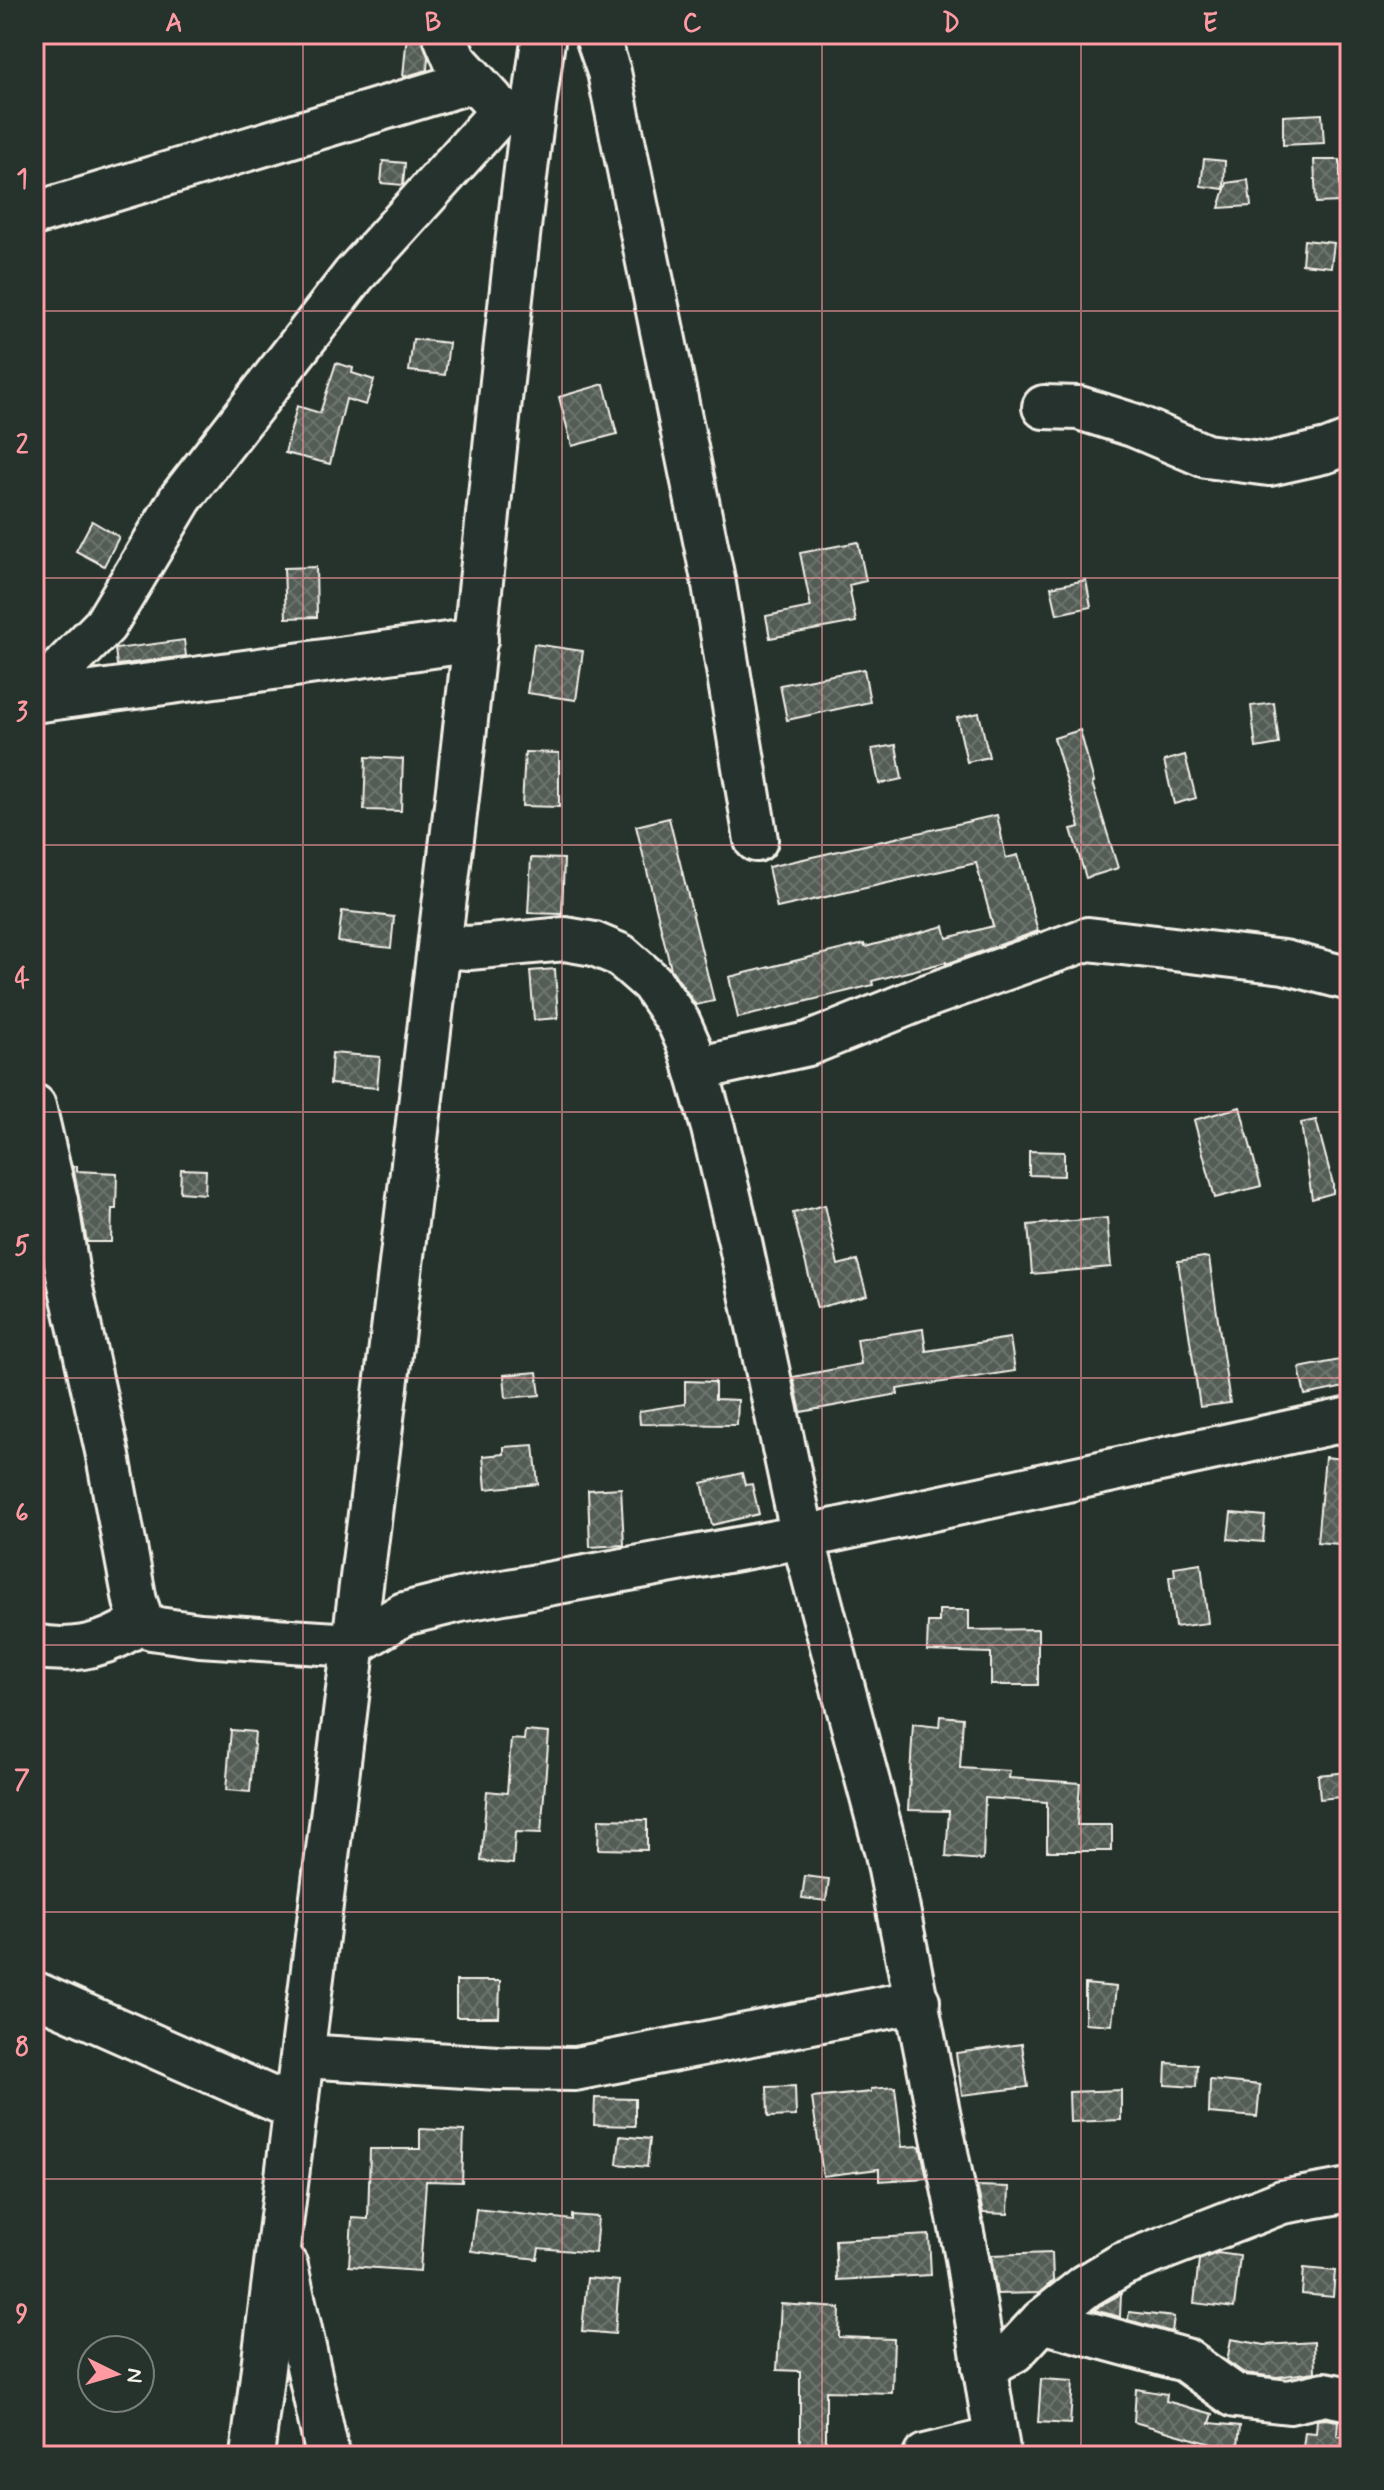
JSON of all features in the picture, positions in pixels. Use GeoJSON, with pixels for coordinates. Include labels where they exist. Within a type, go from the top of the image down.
{"type":"FeatureCollection","features":[{"type":"Feature","properties":{"kind":"street"},"geometry":{"type":"LineString","coordinates":[[444,34],[455,60],[473,81],[517,118]]}},
{"type":"Feature","properties":{"kind":"street"},"geometry":{"type":"LineString","coordinates":[[252,2456],[356,1642],[476,640],[517,118],[544,34]]}},
{"type":"Feature","properties":{"kind":"street"},"geometry":{"type":"LineString","coordinates":[[596,34],[612,85],[714,584],[756,840]]}},
{"type":"Feature","properties":{"kind":"street"},"geometry":{"type":"LineString","coordinates":[[34,214],[473,81]]}},
{"type":"Feature","properties":{"kind":"street"},"geometry":{"type":"LineString","coordinates":[[34,699],[105,625],[181,498],[354,275],[517,118]]}},
{"type":"Feature","properties":{"kind":"street"},"geometry":{"type":"LineString","coordinates":[[1044,407],[1079,408],[1133,425],[1206,456],[1269,464],[1327,451],[1350,442]]}},
{"type":"Feature","properties":{"kind":"street"},"geometry":{"type":"LineString","coordinates":[[34,699],[476,640]]}},
{"type":"Feature","properties":{"kind":"street"},"geometry":{"type":"LineString","coordinates":[[440,946],[469,948],[565,939],[594,944],[620,955],[652,983],[679,1023],[696,1069],[740,1242],[803,1537],[887,1854],[967,2258],[997,2448],[925,2456]]}},
{"type":"Feature","properties":{"kind":"street"},"geometry":{"type":"LineString","coordinates":[[696,1069],[808,1044],[930,995],[1088,939],[1284,962],[1350,979]]}},
{"type":"Feature","properties":{"kind":"street"},"geometry":{"type":"LineString","coordinates":[[34,1106],[56,1200],[68,1275],[107,1451],[135,1601],[142,1621],[151,1628],[200,1635],[352,1645],[404,1614],[460,1600],[803,1537],[1350,1419]]}},
{"type":"Feature","properties":{"kind":"street"},"geometry":{"type":"LineString","coordinates":[[34,1646],[57,1651],[93,1646],[142,1621]]}},
{"type":"Feature","properties":{"kind":"street"},"geometry":{"type":"LineString","coordinates":[[34,1993],[296,2109]]}},
{"type":"Feature","properties":{"kind":"street"},"geometry":{"type":"LineString","coordinates":[[303,2056],[498,2068],[575,2069],[918,2001]]}},
{"type":"Feature","properties":{"kind":"street"},"geometry":{"type":"LineString","coordinates":[[984,2367],[1014,2351],[1042,2321],[1086,2286],[1123,2264],[1282,2202],[1350,2190]]}},
{"type":"Feature","properties":{"kind":"street"},"geometry":{"type":"LineString","coordinates":[[280,2239],[328,2456]]}},
{"type":"Feature","properties":{"kind":"street"},"geometry":{"type":"LineString","coordinates":[[1042,2321],[1185,2360],[1235,2396],[1289,2402],[1325,2394],[1350,2399]]}},
{"type":"Feature","properties":{"kind":"building"},"geometry":{"type":"Polygon","coordinates":[[[407,34],[420,34],[428,57],[427,70],[403,77],[407,34]]]}},
{"type":"Feature","properties":{"kind":"building"},"geometry":{"type":"Polygon","coordinates":[[[1322,114],[1324,143],[1283,145],[1283,116],[1322,114]]]}},
{"type":"Feature","properties":{"kind":"building"},"geometry":{"type":"Polygon","coordinates":[[[1204,159],[1225,161],[1224,189],[1201,186],[1204,159]]]}},
{"type":"Feature","properties":{"kind":"building"},"geometry":{"type":"Polygon","coordinates":[[[1314,160],[1340,160],[1340,202],[1316,203],[1314,160]]]}},
{"type":"Feature","properties":{"kind":"building"},"geometry":{"type":"Polygon","coordinates":[[[383,161],[405,163],[403,185],[381,183],[383,161]]]}},
{"type":"Feature","properties":{"kind":"building"},"geometry":{"type":"Polygon","coordinates":[[[1248,180],[1251,206],[1219,208],[1227,183],[1248,180]]]}},
{"type":"Feature","properties":{"kind":"building"},"geometry":{"type":"Polygon","coordinates":[[[1304,240],[1334,243],[1331,267],[1302,264],[1304,240]]]}},
{"type":"Feature","properties":{"kind":"building"},"geometry":{"type":"Polygon","coordinates":[[[413,339],[449,343],[445,375],[409,371],[413,339]]]}},
{"type":"Feature","properties":{"kind":"building"},"geometry":{"type":"Polygon","coordinates":[[[336,363],[353,368],[352,373],[374,380],[366,405],[346,399],[330,464],[285,453],[297,406],[320,413],[336,363]]]}},
{"type":"Feature","properties":{"kind":"building"},"geometry":{"type":"Polygon","coordinates":[[[604,384],[617,434],[572,446],[559,397],[604,384]]]}},
{"type":"Feature","properties":{"kind":"building"},"geometry":{"type":"Polygon","coordinates":[[[92,521],[119,537],[104,566],[76,551],[92,521]]]}},
{"type":"Feature","properties":{"kind":"building"},"geometry":{"type":"Polygon","coordinates":[[[858,542],[866,581],[849,585],[856,622],[770,638],[766,616],[811,607],[800,553],[858,542]]]}},
{"type":"Feature","properties":{"kind":"building"},"geometry":{"type":"Polygon","coordinates":[[[316,567],[317,617],[286,618],[284,568],[316,567]]]}},
{"type":"Feature","properties":{"kind":"building"},"geometry":{"type":"Polygon","coordinates":[[[1086,580],[1091,607],[1057,614],[1051,587],[1086,580]]]}},
{"type":"Feature","properties":{"kind":"building"},"geometry":{"type":"Polygon","coordinates":[[[184,640],[186,656],[117,665],[115,649],[184,640]]]}},
{"type":"Feature","properties":{"kind":"building"},"geometry":{"type":"Polygon","coordinates":[[[534,644],[583,651],[576,700],[527,693],[534,644]]]}},
{"type":"Feature","properties":{"kind":"building"},"geometry":{"type":"Polygon","coordinates":[[[864,669],[870,702],[787,720],[780,685],[864,669]]]}},
{"type":"Feature","properties":{"kind":"building"},"geometry":{"type":"Polygon","coordinates":[[[1274,703],[1279,744],[1256,748],[1251,706],[1274,703]]]}},
{"type":"Feature","properties":{"kind":"building"},"geometry":{"type":"Polygon","coordinates":[[[979,713],[989,757],[967,762],[957,718],[979,713]]]}},
{"type":"Feature","properties":{"kind":"building"},"geometry":{"type":"Polygon","coordinates":[[[1080,730],[1092,783],[1118,868],[1086,878],[1071,829],[1080,827],[1054,738],[1080,730]]]}},
{"type":"Feature","properties":{"kind":"building"},"geometry":{"type":"Polygon","coordinates":[[[896,745],[902,779],[879,784],[872,749],[896,745]]]}},
{"type":"Feature","properties":{"kind":"building"},"geometry":{"type":"Polygon","coordinates":[[[525,752],[559,753],[559,807],[522,806],[525,752]]]}},
{"type":"Feature","properties":{"kind":"building"},"geometry":{"type":"Polygon","coordinates":[[[1185,755],[1196,798],[1174,804],[1164,761],[1185,755]]]}},
{"type":"Feature","properties":{"kind":"building"},"geometry":{"type":"Polygon","coordinates":[[[366,757],[403,759],[401,811],[364,810],[366,757]]]}},
{"type":"Feature","properties":{"kind":"building"},"geometry":{"type":"Polygon","coordinates":[[[997,815],[1006,858],[1018,855],[1038,931],[946,964],[738,1018],[729,977],[944,926],[947,938],[993,926],[976,863],[777,908],[768,867],[997,815]]]}},
{"type":"Feature","properties":{"kind":"building"},"geometry":{"type":"Polygon","coordinates":[[[669,818],[714,1001],[696,1005],[671,969],[636,826],[669,818]]]}},
{"type":"Feature","properties":{"kind":"building"},"geometry":{"type":"Polygon","coordinates":[[[531,858],[564,859],[562,914],[528,913],[531,858]]]}},
{"type":"Feature","properties":{"kind":"building"},"geometry":{"type":"Polygon","coordinates":[[[342,911],[394,917],[391,948],[338,942],[342,911]]]}},
{"type":"Feature","properties":{"kind":"building"},"geometry":{"type":"Polygon","coordinates":[[[555,969],[558,1018],[534,1020],[530,971],[555,969]]]}},
{"type":"Feature","properties":{"kind":"building"},"geometry":{"type":"Polygon","coordinates":[[[332,1053],[380,1057],[377,1088],[330,1084],[332,1053]]]}},
{"type":"Feature","properties":{"kind":"building"},"geometry":{"type":"Polygon","coordinates":[[[1240,1107],[1261,1186],[1215,1198],[1194,1120],[1240,1107]]]}},
{"type":"Feature","properties":{"kind":"building"},"geometry":{"type":"Polygon","coordinates":[[[1316,1120],[1333,1193],[1312,1199],[1301,1123],[1316,1120]]]}},
{"type":"Feature","properties":{"kind":"building"},"geometry":{"type":"Polygon","coordinates":[[[1029,1151],[1064,1152],[1064,1176],[1029,1175],[1029,1151]]]}},
{"type":"Feature","properties":{"kind":"building"},"geometry":{"type":"Polygon","coordinates":[[[73,1166],[77,1166],[77,1171],[117,1173],[111,1242],[87,1242],[73,1166]]]}},
{"type":"Feature","properties":{"kind":"building"},"geometry":{"type":"Polygon","coordinates":[[[181,1169],[206,1170],[205,1194],[180,1192],[181,1169]]]}},
{"type":"Feature","properties":{"kind":"building"},"geometry":{"type":"Polygon","coordinates":[[[825,1205],[838,1265],[857,1260],[867,1295],[817,1308],[793,1213],[825,1205]]]}},
{"type":"Feature","properties":{"kind":"building"},"geometry":{"type":"Polygon","coordinates":[[[1107,1218],[1111,1267],[1032,1274],[1028,1225],[1107,1218]]]}},
{"type":"Feature","properties":{"kind":"building"},"geometry":{"type":"Polygon","coordinates":[[[1209,1258],[1230,1403],[1200,1407],[1178,1261],[1209,1258]]]}},
{"type":"Feature","properties":{"kind":"building"},"geometry":{"type":"Polygon","coordinates":[[[923,1329],[926,1351],[1010,1338],[1015,1371],[897,1389],[898,1394],[801,1412],[793,1377],[861,1364],[857,1339],[923,1329]]]}},
{"type":"Feature","properties":{"kind":"building"},"geometry":{"type":"Polygon","coordinates":[[[1350,1358],[1350,1386],[1305,1395],[1299,1368],[1350,1358]]]}},
{"type":"Feature","properties":{"kind":"building"},"geometry":{"type":"Polygon","coordinates":[[[537,1372],[540,1395],[506,1398],[504,1375],[537,1372]]]}},
{"type":"Feature","properties":{"kind":"building"},"geometry":{"type":"Polygon","coordinates":[[[685,1381],[715,1382],[715,1399],[738,1400],[737,1425],[640,1424],[639,1411],[685,1404],[685,1381]]]}},
{"type":"Feature","properties":{"kind":"building"},"geometry":{"type":"Polygon","coordinates":[[[534,1445],[538,1484],[486,1489],[483,1456],[504,1454],[504,1447],[534,1445]]]}},
{"type":"Feature","properties":{"kind":"building"},"geometry":{"type":"Polygon","coordinates":[[[1325,1457],[1350,1460],[1350,1545],[1317,1542],[1325,1457]]]}},
{"type":"Feature","properties":{"kind":"building"},"geometry":{"type":"Polygon","coordinates":[[[742,1473],[745,1485],[752,1484],[759,1514],[712,1525],[702,1483],[742,1473]]]}},
{"type":"Feature","properties":{"kind":"building"},"geometry":{"type":"Polygon","coordinates":[[[621,1488],[624,1545],[590,1547],[588,1490],[621,1488]]]}},
{"type":"Feature","properties":{"kind":"building"},"geometry":{"type":"Polygon","coordinates":[[[1231,1513],[1265,1516],[1263,1542],[1228,1539],[1231,1513]]]}},
{"type":"Feature","properties":{"kind":"building"},"geometry":{"type":"Polygon","coordinates":[[[1201,1563],[1208,1623],[1175,1627],[1169,1577],[1175,1576],[1174,1567],[1201,1563]]]}},
{"type":"Feature","properties":{"kind":"building"},"geometry":{"type":"Polygon","coordinates":[[[939,1610],[969,1610],[969,1630],[1038,1629],[1038,1685],[991,1685],[991,1653],[927,1651],[928,1622],[939,1622],[939,1610]]]}},
{"type":"Feature","properties":{"kind":"building"},"geometry":{"type":"Polygon","coordinates":[[[940,1716],[963,1718],[960,1768],[1010,1771],[1009,1778],[1080,1783],[1077,1825],[1112,1825],[1112,1851],[1047,1851],[1047,1802],[985,1798],[983,1860],[946,1857],[949,1811],[908,1810],[913,1724],[939,1727],[940,1716]]]}},
{"type":"Feature","properties":{"kind":"building"},"geometry":{"type":"Polygon","coordinates":[[[231,1730],[255,1732],[250,1792],[226,1790],[231,1730]]]}},
{"type":"Feature","properties":{"kind":"building"},"geometry":{"type":"Polygon","coordinates":[[[525,1731],[549,1733],[541,1833],[515,1832],[513,1864],[481,1861],[487,1791],[507,1793],[511,1739],[524,1740],[525,1731]]]}},
{"type":"Feature","properties":{"kind":"building"},"geometry":{"type":"Polygon","coordinates":[[[1348,1772],[1350,1796],[1320,1799],[1318,1775],[1348,1772]]]}},
{"type":"Feature","properties":{"kind":"building"},"geometry":{"type":"Polygon","coordinates":[[[599,1819],[647,1820],[647,1850],[598,1849],[599,1819]]]}},
{"type":"Feature","properties":{"kind":"building"},"geometry":{"type":"Polygon","coordinates":[[[805,1876],[829,1879],[826,1901],[802,1898],[805,1876]]]}},
{"type":"Feature","properties":{"kind":"building"},"geometry":{"type":"Polygon","coordinates":[[[456,1981],[500,1981],[499,2017],[456,2017],[456,1981]]]}},
{"type":"Feature","properties":{"kind":"building"},"geometry":{"type":"Polygon","coordinates":[[[1085,1984],[1116,1987],[1112,2025],[1085,2023],[1085,1984]]]}},
{"type":"Feature","properties":{"kind":"building"},"geometry":{"type":"Polygon","coordinates":[[[1022,2044],[1028,2087],[962,2095],[956,2053],[1022,2044]]]}},
{"type":"Feature","properties":{"kind":"building"},"geometry":{"type":"Polygon","coordinates":[[[1166,2063],[1197,2065],[1196,2087],[1165,2085],[1166,2063]]]}},
{"type":"Feature","properties":{"kind":"building"},"geometry":{"type":"Polygon","coordinates":[[[1210,2080],[1260,2085],[1257,2117],[1209,2113],[1210,2080]]]}},
{"type":"Feature","properties":{"kind":"building"},"geometry":{"type":"Polygon","coordinates":[[[795,2086],[796,2116],[768,2117],[767,2087],[795,2086]]]}},
{"type":"Feature","properties":{"kind":"building"},"geometry":{"type":"Polygon","coordinates":[[[895,2087],[902,2147],[920,2146],[927,2178],[879,2181],[879,2169],[823,2176],[812,2098],[895,2087]]]}},
{"type":"Feature","properties":{"kind":"building"},"geometry":{"type":"Polygon","coordinates":[[[1121,2090],[1121,2120],[1070,2122],[1069,2092],[1121,2090]]]}},
{"type":"Feature","properties":{"kind":"building"},"geometry":{"type":"Polygon","coordinates":[[[595,2098],[635,2099],[635,2126],[594,2125],[595,2098]]]}},
{"type":"Feature","properties":{"kind":"building"},"geometry":{"type":"Polygon","coordinates":[[[420,2129],[464,2131],[462,2182],[426,2181],[420,2271],[349,2266],[352,2218],[368,2219],[370,2149],[420,2149],[420,2129]]]}},
{"type":"Feature","properties":{"kind":"building"},"geometry":{"type":"Polygon","coordinates":[[[620,2136],[650,2139],[647,2167],[617,2164],[620,2136]]]}},
{"type":"Feature","properties":{"kind":"building"},"geometry":{"type":"Polygon","coordinates":[[[977,2186],[1009,2187],[1008,2214],[983,2213],[977,2186]]]}},
{"type":"Feature","properties":{"kind":"building"},"geometry":{"type":"Polygon","coordinates":[[[476,2209],[572,2220],[572,2215],[598,2217],[595,2253],[539,2248],[537,2259],[471,2251],[476,2209]]]}},
{"type":"Feature","properties":{"kind":"building"},"geometry":{"type":"Polygon","coordinates":[[[929,2235],[931,2275],[837,2280],[835,2240],[929,2235]]]}},
{"type":"Feature","properties":{"kind":"building"},"geometry":{"type":"Polygon","coordinates":[[[1052,2253],[1053,2281],[1039,2293],[997,2294],[991,2255],[1052,2253]]]}},
{"type":"Feature","properties":{"kind":"building"},"geometry":{"type":"Polygon","coordinates":[[[1217,2253],[1240,2256],[1234,2308],[1194,2303],[1199,2260],[1217,2253]]]}},
{"type":"Feature","properties":{"kind":"building"},"geometry":{"type":"Polygon","coordinates":[[[1304,2268],[1335,2271],[1333,2297],[1302,2294],[1304,2268]]]}},
{"type":"Feature","properties":{"kind":"building"},"geometry":{"type":"Polygon","coordinates":[[[587,2278],[619,2281],[615,2334],[582,2331],[587,2278]]]}},
{"type":"Feature","properties":{"kind":"building"},"geometry":{"type":"Polygon","coordinates":[[[1121,2294],[1120,2317],[1094,2310],[1100,2306],[1121,2294]]]}},
{"type":"Feature","properties":{"kind":"building"},"geometry":{"type":"Polygon","coordinates":[[[781,2304],[840,2308],[839,2337],[894,2339],[892,2393],[826,2391],[826,2445],[800,2446],[800,2371],[777,2370],[781,2304]]]}},
{"type":"Feature","properties":{"kind":"building"},"geometry":{"type":"Polygon","coordinates":[[[1129,2312],[1174,2317],[1172,2332],[1128,2320],[1129,2312]]]}},
{"type":"Feature","properties":{"kind":"building"},"geometry":{"type":"Polygon","coordinates":[[[1231,2339],[1265,2345],[1314,2342],[1315,2372],[1277,2377],[1244,2373],[1227,2361],[1231,2339]]]}},
{"type":"Feature","properties":{"kind":"building"},"geometry":{"type":"Polygon","coordinates":[[[1041,2379],[1073,2381],[1070,2424],[1038,2422],[1041,2379]]]}},
{"type":"Feature","properties":{"kind":"building"},"geometry":{"type":"Polygon","coordinates":[[[1136,2389],[1167,2394],[1166,2401],[1213,2414],[1210,2423],[1240,2426],[1237,2456],[1210,2456],[1211,2444],[1134,2422],[1136,2389]]]}},
{"type":"Feature","properties":{"kind":"building"},"geometry":{"type":"Polygon","coordinates":[[[1317,2420],[1338,2421],[1337,2436],[1350,2438],[1350,2456],[1302,2456],[1305,2432],[1316,2433],[1317,2420]]]}}]}
